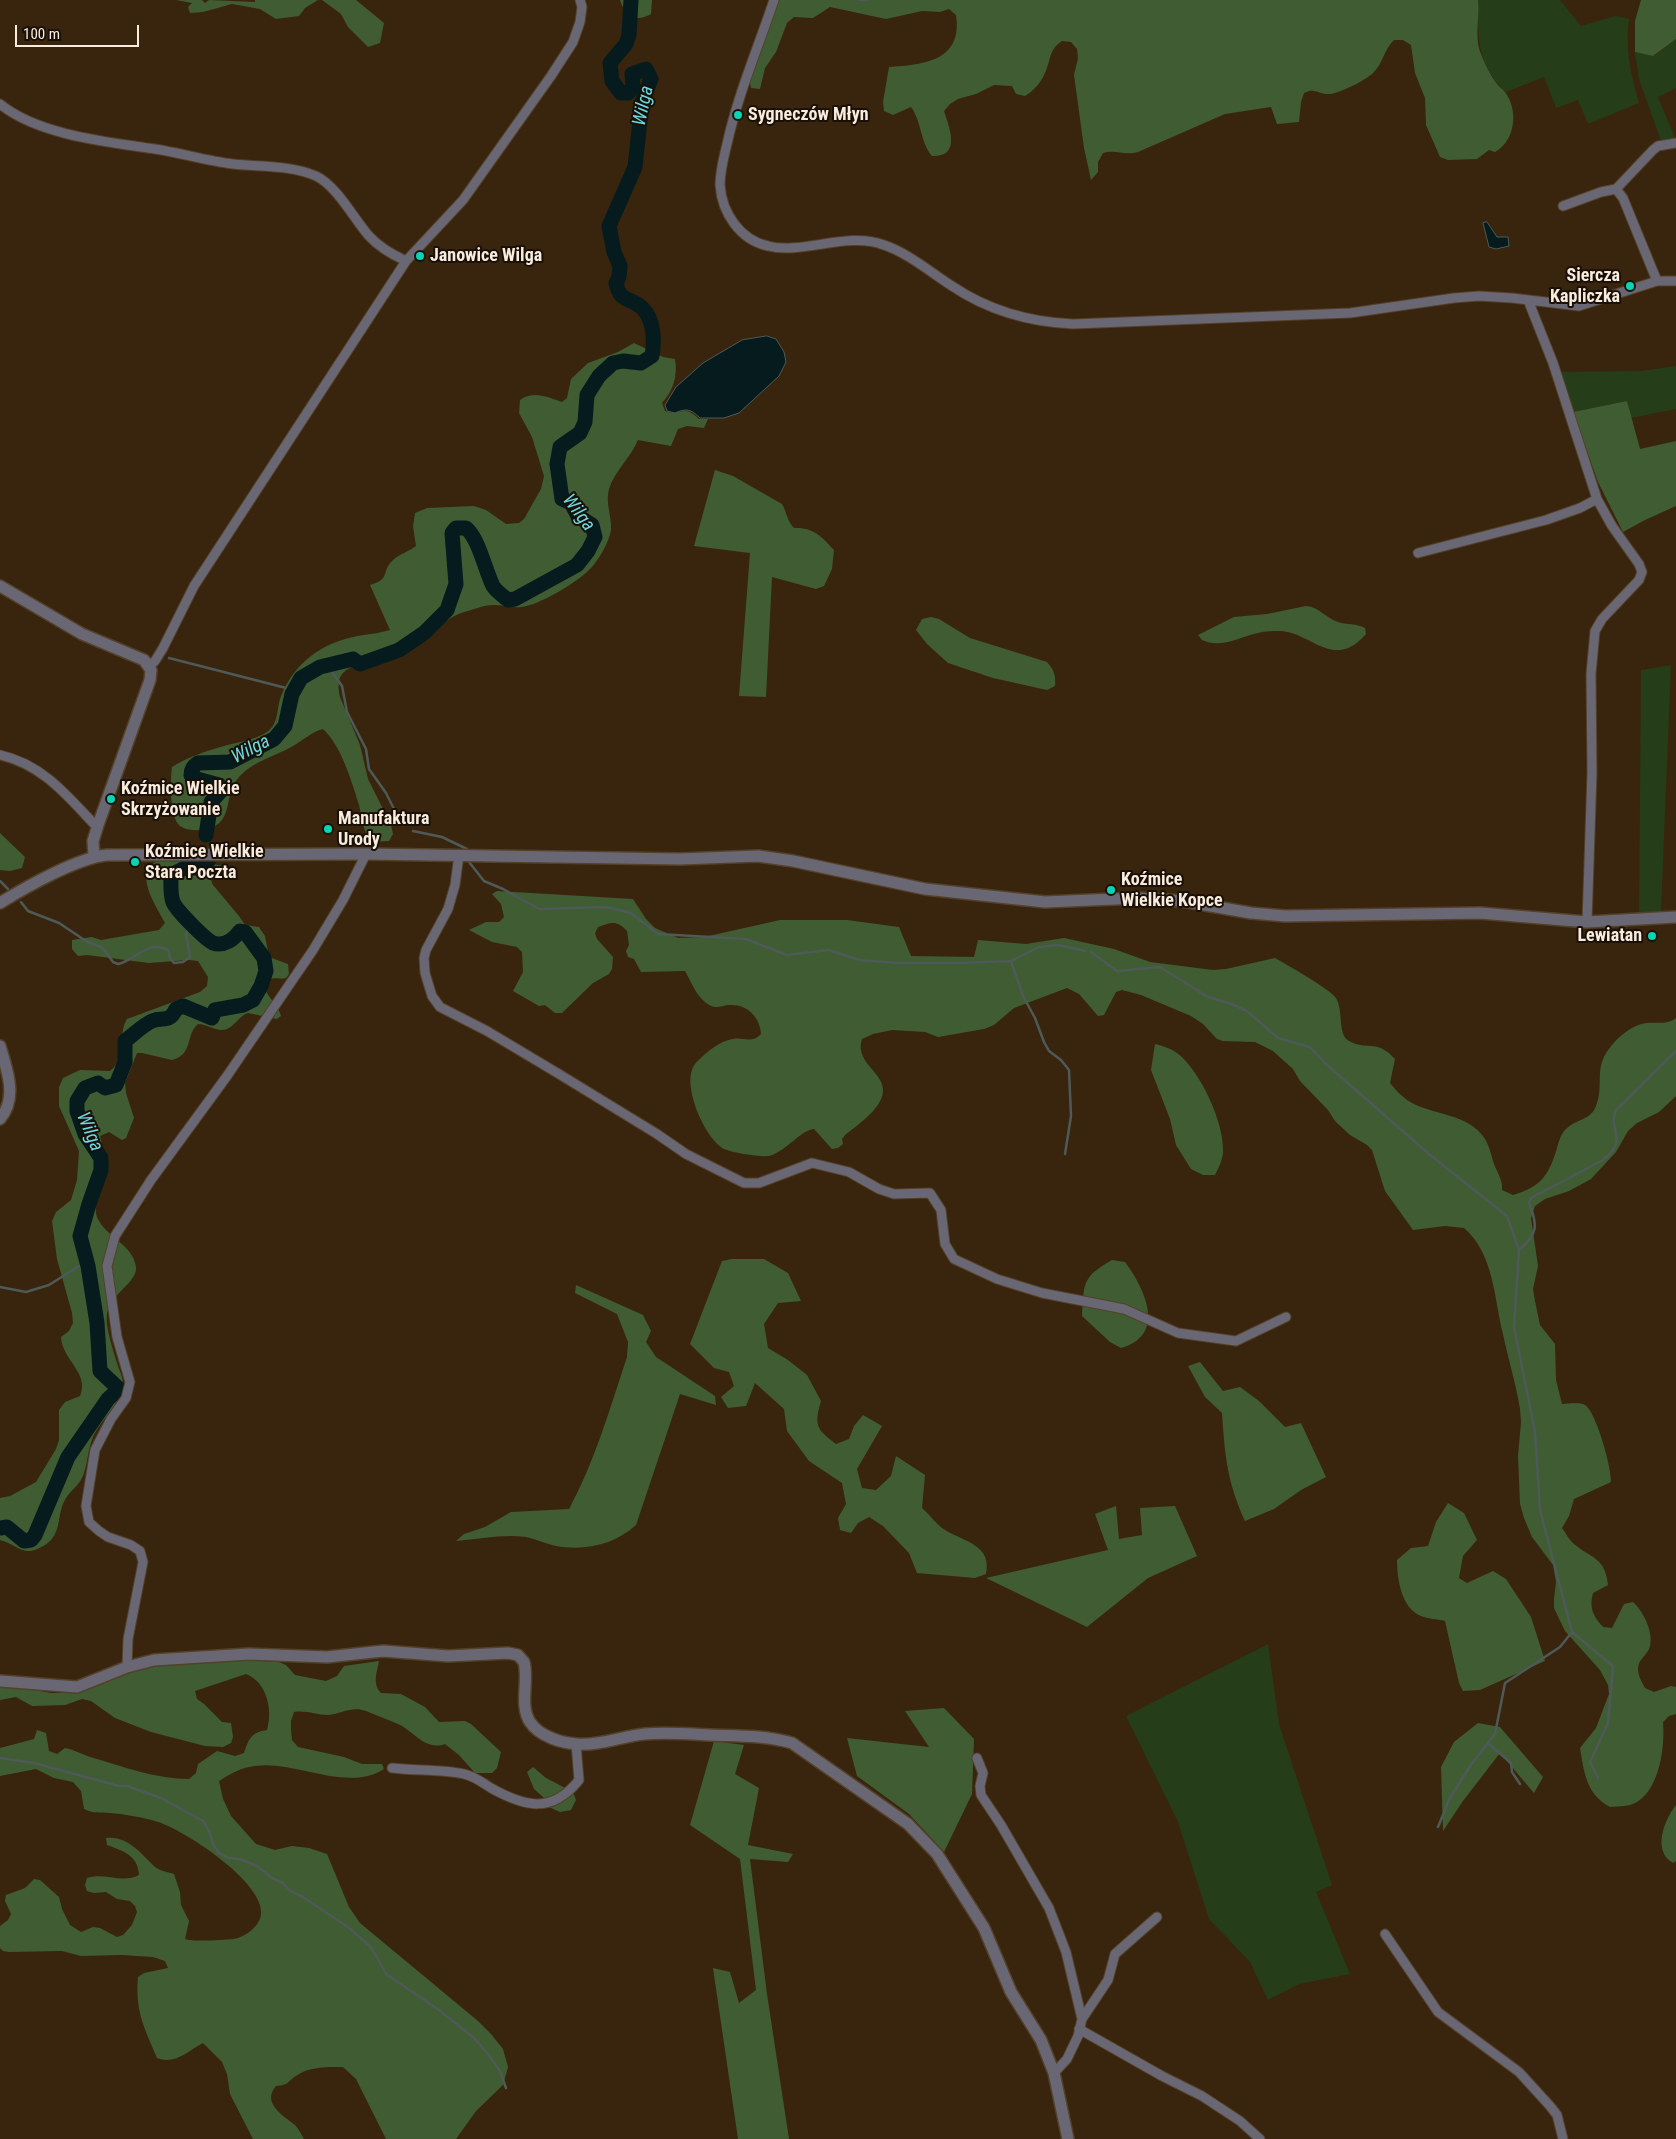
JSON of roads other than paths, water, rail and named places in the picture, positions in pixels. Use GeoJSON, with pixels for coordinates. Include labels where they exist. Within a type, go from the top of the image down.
{"type":"FeatureCollection","features":[{"type":"Feature","properties":{"kind":"street"},"geometry":{"type":"LineString","coordinates":[[149,666],[155,661],[163,648],[194,586],[406,261],[463,200],[551,76],[573,42],[580,22],[582,7],[580,0]]}},
{"type":"Feature","properties":{"kind":"street"},"geometry":{"type":"LineString","coordinates":[[774,0],[736,103],[720,186],[732,222],[742,234],[768,247],[786,248],[846,241],[873,241],[897,250],[955,288],[993,309],[1045,322],[1167,321],[1350,313],[1479,296],[1580,306],[1657,281],[1676,281]]}},
{"type":"Feature","properties":{"kind":"street"},"geometry":{"type":"LineString","coordinates":[[0,104],[24,120],[108,143],[210,161],[300,171],[317,177],[342,201],[369,236],[383,248],[406,261]]}},
{"type":"Feature","properties":{"kind":"street"},"geometry":{"type":"LineString","coordinates":[[1563,206],[1601,192],[1616,189],[1658,146],[1676,143]]}},
{"type":"Feature","properties":{"kind":"street"},"geometry":{"type":"LineString","coordinates":[[1616,189],[1623,198],[1657,281]]}},
{"type":"Feature","properties":{"kind":"street"},"geometry":{"type":"LineString","coordinates":[[1528,300],[1553,364],[1597,499],[1612,526],[1639,564],[1642,572],[1639,580],[1602,619],[1595,631],[1591,674],[1592,773],[1586,922]]}},
{"type":"Feature","properties":{"kind":"street"},"geometry":{"type":"LineString","coordinates":[[1418,553],[1546,520],[1580,508],[1597,499]]}},
{"type":"Feature","properties":{"kind":"street"},"geometry":{"type":"LineString","coordinates":[[0,586],[82,634],[134,655],[144,660],[149,666],[150,680],[93,841],[94,856]]}},
{"type":"Feature","properties":{"kind":"street"},"geometry":{"type":"LineString","coordinates":[[0,755],[26,764],[52,780],[93,823],[98,825]]}},
{"type":"Feature","properties":{"kind":"street"},"geometry":{"type":"LineString","coordinates":[[0,904],[94,856],[135,854],[366,854],[680,859],[758,856],[793,861],[925,889],[1046,902],[1138,898],[1182,901],[1274,915],[1480,913],[1586,922],[1676,917]]}},
{"type":"Feature","properties":{"kind":"street"},"geometry":{"type":"LineString","coordinates":[[127,1667],[128,1639],[144,1562],[140,1551],[99,1531],[90,1522],[86,1506],[95,1450],[111,1418],[126,1398],[130,1382],[116,1337],[107,1266],[115,1236],[151,1180],[227,1076],[313,950],[366,854]]}},
{"type":"Feature","properties":{"kind":"street"},"geometry":{"type":"LineString","coordinates":[[459,855],[455,885],[448,909],[426,950],[424,958],[427,981],[432,996],[440,1007],[487,1031],[657,1134],[686,1154],[744,1183],[759,1183],[812,1163],[850,1172],[879,1189],[894,1194],[930,1193],[941,1210],[945,1244],[954,1259],[997,1279],[1042,1293],[1124,1310],[1178,1333],[1236,1341],[1286,1318]]}},
{"type":"Feature","properties":{"kind":"street"},"geometry":{"type":"LineString","coordinates":[[0,1046],[10,1093],[8,1109],[0,1119]]}},
{"type":"Feature","properties":{"kind":"street"},"geometry":{"type":"LineString","coordinates":[[0,1681],[77,1687],[127,1667],[166,1658],[249,1654],[327,1657],[383,1651],[448,1656],[508,1653],[518,1655],[524,1662],[526,1707],[530,1722],[544,1734],[576,1744],[604,1742],[654,1734],[772,1737],[792,1743],[847,1779],[908,1824],[937,1854],[984,1928],[1011,1992],[1041,2040],[1054,2073],[1068,2139]]}},
{"type":"Feature","properties":{"kind":"street"},"geometry":{"type":"LineString","coordinates":[[392,1768],[466,1774],[507,1797],[522,1803],[546,1803],[569,1792],[579,1780],[576,1744]]}},
{"type":"Feature","properties":{"kind":"street"},"geometry":{"type":"LineString","coordinates":[[977,1758],[983,1773],[980,1795],[1001,1826],[1057,1925],[1066,1952],[1082,2019]]}},
{"type":"Feature","properties":{"kind":"street"},"geometry":{"type":"LineString","coordinates":[[1054,2073],[1067,2058],[1080,2029],[1082,2019],[1108,1980],[1115,1954],[1157,1917]]}},
{"type":"Feature","properties":{"kind":"street"},"geometry":{"type":"LineString","coordinates":[[1385,1934],[1438,2012],[1519,2072],[1550,2106],[1557,2115],[1563,2139]]}},
{"type":"Feature","properties":{"kind":"street"},"geometry":{"type":"LineString","coordinates":[[1080,2029],[1162,2076],[1202,2096],[1240,2121],[1260,2139]]}},
{"type":"Feature","properties":{"kind":"water"},"geometry":{"type":"Polygon","coordinates":[[[1487,222],[1497,237],[1508,237],[1509,246],[1496,249],[1489,247],[1483,223],[1487,222]]]}},
{"type":"Feature","properties":{"kind":"water"},"geometry":{"type":"Polygon","coordinates":[[[767,336],[776,339],[784,352],[786,362],[779,376],[739,413],[724,418],[700,418],[688,410],[675,413],[667,411],[665,405],[676,387],[703,363],[742,340],[767,336]]]}},
{"type":"Feature","properties":{"kind":"waterway","name":"Wilga"},"geometry":{"type":"LineString","coordinates":[[206,835],[211,802],[220,792],[219,785],[197,779],[191,775],[194,767],[198,763],[230,762],[274,739],[285,726],[292,694],[301,678],[320,667],[353,659],[360,664],[399,650],[424,633],[447,610],[456,584],[452,533],[456,528],[466,528],[471,533],[493,586],[508,600],[515,599],[577,565],[588,551],[595,537],[592,525],[578,516],[571,503],[562,499],[557,464],[560,447],[580,433],[585,422],[587,395],[599,376],[613,363],[623,361],[641,363],[652,356],[653,349],[652,327],[647,314],[643,308],[619,292],[616,283],[619,277],[620,266],[614,252],[609,226],[635,167],[642,102],[651,79],[646,69],[632,74],[633,87],[628,93],[621,93],[612,81],[610,63],[626,44],[629,35],[631,0]]}},
{"type":"Feature","properties":{"kind":"waterway"},"geometry":{"type":"LineString","coordinates":[[859,0],[867,0]]}},
{"type":"Feature","properties":{"kind":"waterway"},"geometry":{"type":"LineString","coordinates":[[169,658],[294,690]]}},
{"type":"Feature","properties":{"kind":"waterway"},"geometry":{"type":"LineString","coordinates":[[327,665],[342,686],[347,712],[366,749],[369,769],[386,793],[400,821],[404,825]]}},
{"type":"Feature","properties":{"kind":"waterway"},"geometry":{"type":"LineString","coordinates":[[413,831],[442,837],[467,849]]}},
{"type":"Feature","properties":{"kind":"waterway","name":"Wilga"},"geometry":{"type":"LineString","coordinates":[[0,1528],[7,1527],[24,1541],[31,1540],[35,1535],[68,1457],[108,1399],[119,1389],[100,1371],[97,1323],[88,1266],[80,1236],[101,1170],[101,1158],[85,1134],[77,1111],[77,1101],[85,1088],[98,1083],[105,1088],[116,1085],[125,1062],[125,1041],[145,1025],[152,1021],[168,1018],[176,1009],[183,1006],[212,1018],[215,1010],[243,1005],[253,1000],[261,986],[266,971],[264,958],[245,932],[240,931],[235,937],[225,943],[213,943],[191,924],[173,902],[171,875],[185,868],[203,868],[208,862]]}},
{"type":"Feature","properties":{"kind":"waterway"},"geometry":{"type":"LineString","coordinates":[[469,862],[484,881],[539,909],[607,907],[631,913],[658,934],[746,939],[787,955],[829,950],[859,960],[898,963],[961,963],[1011,961],[1039,947],[1059,945],[1085,951]]}},
{"type":"Feature","properties":{"kind":"waterway"},"geometry":{"type":"LineString","coordinates":[[0,881],[8,889]]}},
{"type":"Feature","properties":{"kind":"waterway"},"geometry":{"type":"LineString","coordinates":[[21,902],[28,911],[59,923],[86,941],[103,948],[113,962],[118,964],[155,947],[168,950],[170,958],[174,963],[183,962],[190,957],[186,935],[190,924]]}},
{"type":"Feature","properties":{"kind":"waterway"},"geometry":{"type":"LineString","coordinates":[[1091,952],[1117,971],[1160,967],[1208,997],[1232,1004],[1247,1011],[1278,1038],[1310,1047],[1326,1064],[1429,1154],[1507,1216],[1519,1250],[1514,1327],[1535,1432],[1540,1510],[1572,1632],[1613,1666],[1608,1723],[1590,1762],[1598,1778]]}},
{"type":"Feature","properties":{"kind":"waterway"},"geometry":{"type":"LineString","coordinates":[[1011,961],[1023,996],[1035,1018],[1044,1042],[1049,1051],[1061,1060],[1069,1070],[1071,1116],[1065,1154]]}},
{"type":"Feature","properties":{"kind":"waterway"},"geometry":{"type":"LineString","coordinates":[[1519,1250],[1530,1239],[1535,1229],[1534,1217],[1529,1203],[1531,1198],[1603,1160],[1611,1152],[1617,1140],[1614,1123],[1616,1110],[1676,1051]]}},
{"type":"Feature","properties":{"kind":"waterway"},"geometry":{"type":"LineString","coordinates":[[0,1287],[26,1292],[49,1285],[87,1261]]}},
{"type":"Feature","properties":{"kind":"waterway"},"geometry":{"type":"LineString","coordinates":[[1438,1827],[1449,1800],[1470,1766],[1495,1734],[1505,1683],[1560,1647],[1572,1632]]}},
{"type":"Feature","properties":{"kind":"waterway"},"geometry":{"type":"LineString","coordinates":[[1489,1744],[1511,1763],[1512,1772],[1520,1784]]}},
{"type":"Feature","properties":{"kind":"waterway"},"geometry":{"type":"LineString","coordinates":[[0,1758],[34,1763],[119,1786],[127,1786],[161,1798],[203,1821],[219,1853],[228,1858],[240,1859],[257,1866],[272,1878],[283,1883],[290,1891],[303,1897],[348,1927],[371,1947],[386,1974],[439,2010],[474,2038],[500,2071],[506,2088]]}},
{"type":"Feature","properties":{"kind":"place","name":"Sygneczów Młyn"},"geometry":{"type":"Point","coordinates":[738,115]}},
{"type":"Feature","properties":{"kind":"place","name":"Janowice Wilga"},"geometry":{"type":"Point","coordinates":[420,256]}},
{"type":"Feature","properties":{"kind":"place","name":"Siercza Kapliczka"},"geometry":{"type":"Point","coordinates":[1630,286]}},
{"type":"Feature","properties":{"kind":"place","name":"Koźmice Wielkie Skrzyżowanie"},"geometry":{"type":"Point","coordinates":[111,799]}},
{"type":"Feature","properties":{"kind":"place","name":"Manufaktura Urody"},"geometry":{"type":"Point","coordinates":[328,829]}},
{"type":"Feature","properties":{"kind":"place","name":"Koźmice Wielkie Stara Poczta"},"geometry":{"type":"Point","coordinates":[135,862]}},
{"type":"Feature","properties":{"kind":"place","name":"Koźmice Wielkie Kopce"},"geometry":{"type":"Point","coordinates":[1111,890]}},
{"type":"Feature","properties":{"kind":"place","name":"Lewiatan"},"geometry":{"type":"Point","coordinates":[1652,936]}}]}
